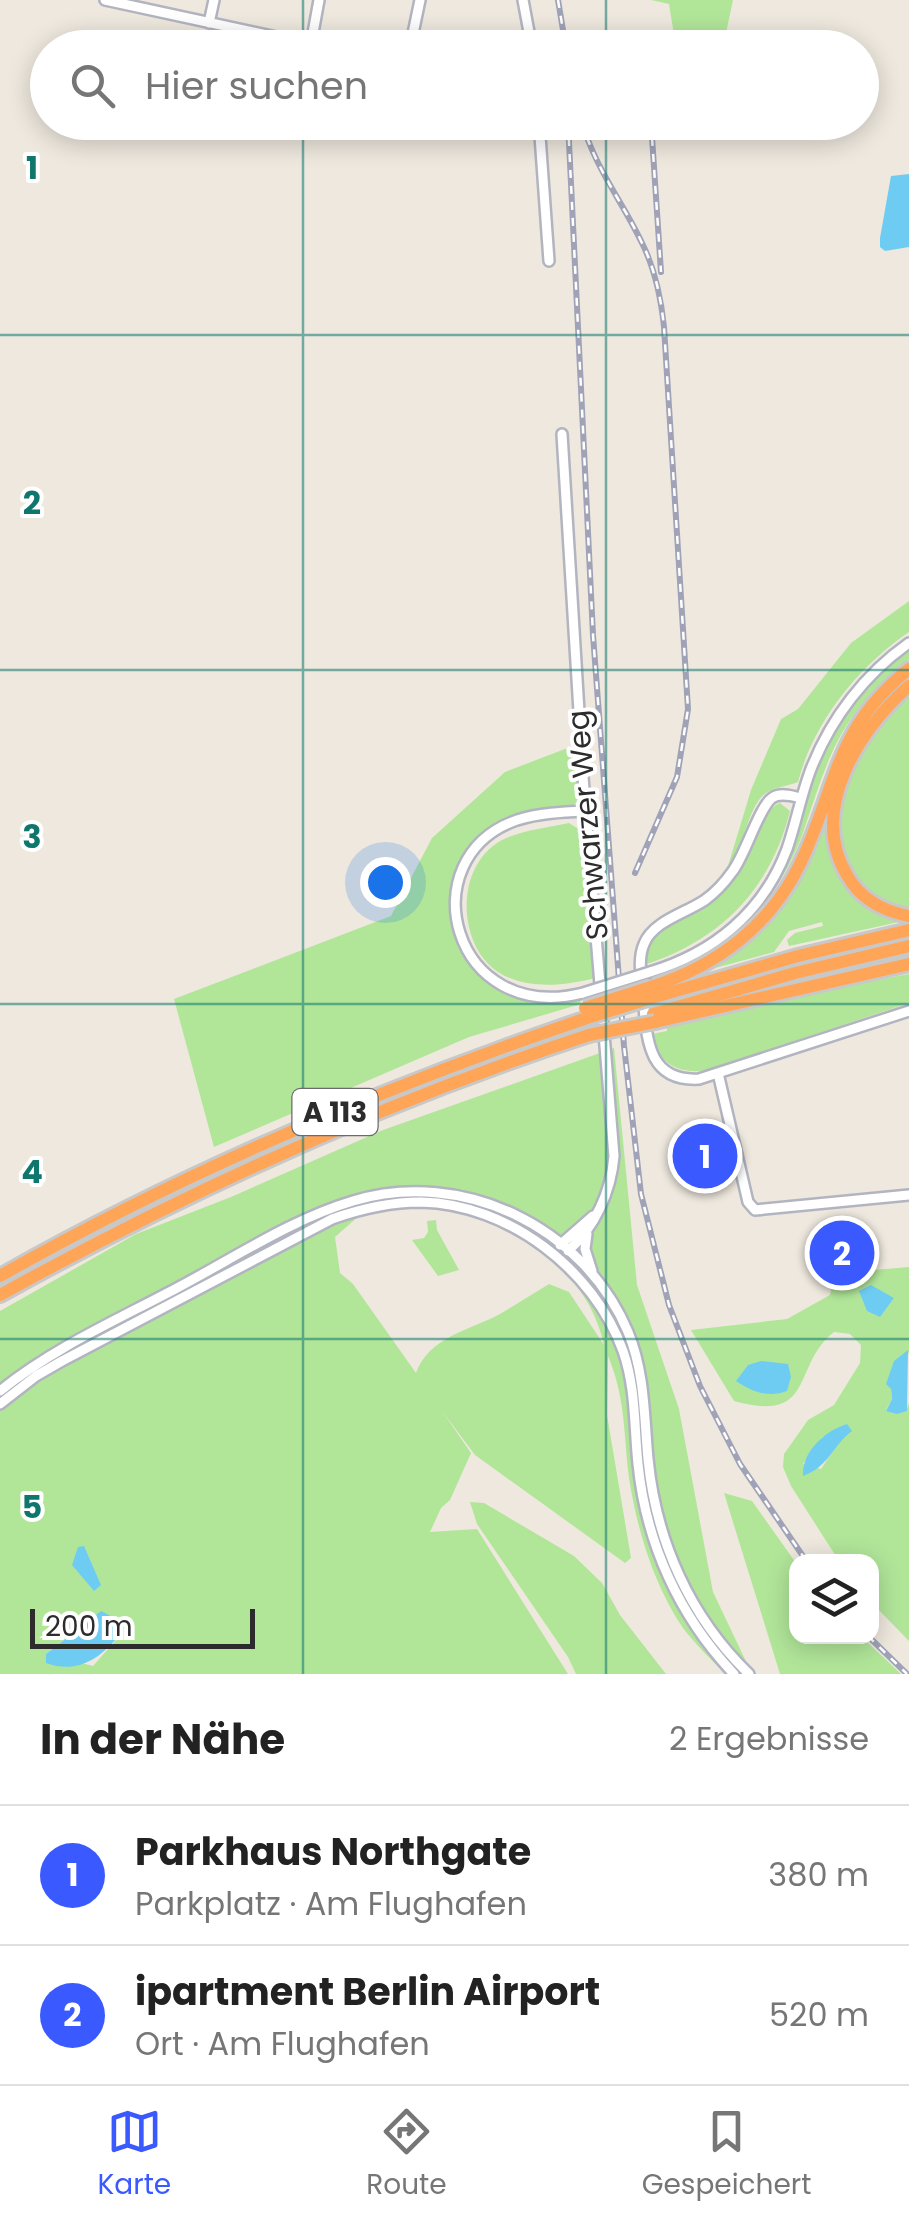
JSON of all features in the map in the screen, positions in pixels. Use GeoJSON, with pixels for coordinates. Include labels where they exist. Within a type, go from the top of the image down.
{"type":"FeatureCollection","features":[{"type":"Feature","properties":{"kind":"highway"},"geometry":{"type":"LineString","coordinates":[[651,992],[728,950],[766,916],[801,862],[846,744],[874,702],[909,669]]}},
{"type":"Feature","properties":{"kind":"highway"},"geometry":{"type":"LineString","coordinates":[[909,686],[866,732],[844,775],[832,824],[835,848],[852,884],[883,909],[909,916]]}},
{"type":"Feature","properties":{"kind":"highway","name":"A 113"},"geometry":{"type":"LineString","coordinates":[[0,1276],[109,1217],[274,1138],[530,1037],[585,1006],[909,930]]}},
{"type":"Feature","properties":{"kind":"highway"},"geometry":{"type":"LineString","coordinates":[[654,1018],[758,983],[909,946]]}},
{"type":"Feature","properties":{"kind":"highway"},"geometry":{"type":"LineString","coordinates":[[654,1018],[909,964]]}},
{"type":"Feature","properties":{"kind":"highway","name":"A 113"},"geometry":{"type":"LineString","coordinates":[[0,1295],[128,1226],[313,1139],[438,1088],[589,1035],[654,1018]]}},
{"type":"Feature","properties":{"kind":"street"},"geometry":{"type":"LineString","coordinates":[[105,0],[243,30]]}},
{"type":"Feature","properties":{"kind":"street"},"geometry":{"type":"LineString","coordinates":[[209,23],[214,0]]}},
{"type":"Feature","properties":{"kind":"street"},"geometry":{"type":"LineString","coordinates":[[313,30],[320,0]]}},
{"type":"Feature","properties":{"kind":"street"},"geometry":{"type":"LineString","coordinates":[[414,30],[420,0]]}},
{"type":"Feature","properties":{"kind":"street"},"geometry":{"type":"LineString","coordinates":[[523,0],[529,30]]}},
{"type":"Feature","properties":{"kind":"street"},"geometry":{"type":"LineString","coordinates":[[540,140],[549,261]]}},
{"type":"Feature","properties":{"kind":"street","name":"Schwarzer Weg"},"geometry":{"type":"LineString","coordinates":[[557,1257],[570,1250],[590,1226],[608,1189],[614,1156],[586,811],[562,434]]}},
{"type":"Feature","properties":{"kind":"street"},"geometry":{"type":"LineString","coordinates":[[586,811],[516,820],[494,832],[463,870],[455,907],[464,947],[474,963],[499,985],[530,998],[585,1006],[706,948],[751,911],[786,850],[812,768],[837,718],[874,673],[909,643]]}},
{"type":"Feature","properties":{"kind":"street"},"geometry":{"type":"LineString","coordinates":[[802,798],[772,797],[735,870],[722,885],[706,900],[652,930],[645,940],[642,979],[647,1038],[653,1057],[673,1076],[695,1079],[909,1011]]}},
{"type":"Feature","properties":{"kind":"street"},"geometry":{"type":"LineString","coordinates":[[718,1073],[748,1202],[755,1210],[909,1195]]}},
{"type":"Feature","properties":{"kind":"street"},"geometry":{"type":"LineString","coordinates":[[0,1390],[58,1351],[297,1224],[352,1201],[400,1192],[458,1196],[518,1215],[570,1250],[593,1274],[617,1310],[636,1354],[644,1396],[651,1490],[675,1568],[710,1630],[742,1672]]}},
{"type":"Feature","properties":{"kind":"street"},"geometry":{"type":"LineString","coordinates":[[0,1404],[62,1361],[308,1230],[352,1212],[399,1203],[445,1204],[487,1216],[514,1228],[557,1257],[594,1297],[617,1334],[630,1377],[641,1491],[656,1545],[688,1616],[742,1672]]}},
{"type":"Feature","properties":{"kind":"street"},"geometry":{"type":"LineString","coordinates":[[557,1257],[561,1242],[597,1212]]}},
{"type":"Feature","properties":{"kind":"street"},"geometry":{"type":"LineString","coordinates":[[590,1226],[585,1245],[593,1274]]}},
{"type":"Feature","properties":{"kind":"green space"},"geometry":{"type":"Polygon","coordinates":[[[651,0],[733,0],[727,30],[673,30],[669,4],[651,0]]]}},
{"type":"Feature","properties":{"kind":"green space"},"geometry":{"type":"Polygon","coordinates":[[[909,601],[909,632],[872,662],[840,697],[815,738],[798,782],[770,791],[760,799],[728,866],[751,790],[781,719],[798,709],[851,643],[909,601]]]}},
{"type":"Feature","properties":{"kind":"green space"},"geometry":{"type":"Polygon","coordinates":[[[909,649],[909,659],[872,693],[842,733],[783,876],[768,897],[752,916],[729,937],[767,897],[791,853],[812,781],[835,729],[868,684],[909,649]]]}},
{"type":"Feature","properties":{"kind":"green space"},"geometry":{"type":"Polygon","coordinates":[[[909,691],[909,911],[886,903],[860,884],[848,866],[837,828],[845,787],[861,751],[909,691]]]}},
{"type":"Feature","properties":{"kind":"green space"},"geometry":{"type":"Polygon","coordinates":[[[578,744],[580,800],[562,809],[513,817],[476,842],[460,868],[453,918],[458,942],[469,963],[486,980],[529,1000],[580,999],[581,1004],[469,1037],[214,1147],[174,999],[391,916],[432,838],[505,772],[578,744]]]}},
{"type":"Feature","properties":{"kind":"green space"},"geometry":{"type":"Polygon","coordinates":[[[780,803],[790,811],[781,839],[770,864],[740,907],[698,940],[647,964],[653,941],[662,931],[710,898],[736,873],[763,820],[780,803]]]}},
{"type":"Feature","properties":{"kind":"green space"},"geometry":{"type":"Polygon","coordinates":[[[829,804],[830,849],[840,876],[859,899],[899,922],[789,946],[787,940],[795,933],[823,926],[822,922],[789,931],[774,952],[708,970],[755,934],[829,804]]]}},
{"type":"Feature","properties":{"kind":"green space"},"geometry":{"type":"Polygon","coordinates":[[[569,823],[585,841],[595,978],[545,985],[509,978],[484,959],[474,943],[468,925],[469,885],[487,852],[502,840],[569,823]]]}},
{"type":"Feature","properties":{"kind":"green space"},"geometry":{"type":"Polygon","coordinates":[[[909,974],[909,1003],[708,1070],[688,1071],[671,1065],[659,1053],[652,1034],[843,986],[909,974]]]}},
{"type":"Feature","properties":{"kind":"green space"},"geometry":{"type":"Polygon","coordinates":[[[614,1048],[637,1285],[679,1409],[713,1592],[752,1674],[725,1674],[683,1628],[664,1595],[638,1521],[621,1404],[608,1356],[607,1415],[631,1558],[625,1563],[475,1455],[442,1411],[471,1453],[450,1500],[441,1508],[430,1532],[477,1529],[568,1674],[0,1674],[0,1311],[136,1234],[383,1130],[614,1048]],[[394,1208],[361,1214],[335,1237],[340,1273],[353,1284],[416,1373],[440,1343],[500,1314],[549,1284],[569,1292],[604,1345],[583,1295],[567,1274],[525,1239],[475,1217],[442,1210],[394,1208]],[[91,1618],[46,1654],[93,1666],[117,1639],[91,1618]]]}},
{"type":"Feature","properties":{"kind":"green space"},"geometry":{"type":"Polygon","coordinates":[[[436,1220],[437,1230],[459,1270],[438,1276],[412,1240],[424,1238],[427,1221],[436,1220]]]}},
{"type":"Feature","properties":{"kind":"green space"},"geometry":{"type":"Polygon","coordinates":[[[909,1267],[909,1352],[891,1389],[892,1399],[886,1410],[906,1411],[909,1403],[909,1641],[879,1610],[879,1554],[835,1554],[783,1467],[784,1454],[808,1420],[834,1405],[860,1363],[861,1345],[850,1334],[834,1332],[821,1345],[791,1398],[779,1405],[760,1406],[734,1401],[691,1330],[787,1319],[830,1295],[834,1277],[839,1273],[909,1267]],[[851,1431],[822,1437],[803,1464],[821,1469],[851,1431]]]}},
{"type":"Feature","properties":{"kind":"green space"},"geometry":{"type":"Polygon","coordinates":[[[724,1493],[752,1501],[790,1554],[789,1644],[869,1644],[901,1674],[780,1674],[724,1493]]]}},
{"type":"Feature","properties":{"kind":"green space"},"geometry":{"type":"Polygon","coordinates":[[[470,1502],[484,1503],[574,1556],[602,1583],[620,1615],[666,1674],[576,1674],[477,1524],[470,1502]]]}},
{"type":"Feature","properties":{"kind":"water"},"geometry":{"type":"Polygon","coordinates":[[[909,174],[909,247],[885,251],[880,247],[880,238],[891,176],[909,174]]]}},
{"type":"Feature","properties":{"kind":"water"},"geometry":{"type":"Polygon","coordinates":[[[871,1285],[894,1298],[880,1317],[867,1311],[859,1291],[871,1285]]]}},
{"type":"Feature","properties":{"kind":"water"},"geometry":{"type":"Polygon","coordinates":[[[908,1350],[907,1411],[897,1414],[886,1411],[892,1399],[886,1384],[894,1361],[908,1350]]]}},
{"type":"Feature","properties":{"kind":"water"},"geometry":{"type":"Polygon","coordinates":[[[761,1361],[788,1364],[791,1377],[787,1391],[761,1393],[736,1381],[748,1365],[761,1361]]]}},
{"type":"Feature","properties":{"kind":"water"},"geometry":{"type":"Polygon","coordinates":[[[847,1424],[852,1431],[825,1462],[803,1476],[806,1458],[816,1443],[847,1424]]]}},
{"type":"Feature","properties":{"kind":"water"},"geometry":{"type":"Polygon","coordinates":[[[84,1546],[101,1585],[94,1591],[72,1565],[78,1547],[84,1546]]]}},
{"type":"Feature","properties":{"kind":"water"},"geometry":{"type":"Polygon","coordinates":[[[101,1611],[109,1615],[117,1638],[110,1646],[77,1666],[46,1663],[46,1654],[101,1611]]]}},
{"type":"Feature","properties":{"kind":"railway"},"geometry":{"type":"LineString","coordinates":[[558,0],[563,30]]}},
{"type":"Feature","properties":{"kind":"railway"},"geometry":{"type":"LineString","coordinates":[[569,140],[593,635],[624,1046],[641,1194],[669,1305],[700,1386],[740,1464],[802,1554]]}},
{"type":"Feature","properties":{"kind":"railway"},"geometry":{"type":"LineString","coordinates":[[587,140],[647,253],[664,327],[688,709],[677,777],[635,873]]}},
{"type":"Feature","properties":{"kind":"railway"},"geometry":{"type":"LineString","coordinates":[[652,140],[661,272]]}},
{"type":"Feature","properties":{"kind":"railway"},"geometry":{"type":"LineString","coordinates":[[876,1644],[907,1674]]}},
{"type":"Feature","properties":{"kind":"place","name":"Parkhaus Northgate"},"geometry":{"type":"Point","coordinates":[705,1156]}},
{"type":"Feature","properties":{"kind":"place","name":"ipartment Berlin Airport"},"geometry":{"type":"Point","coordinates":[842,1253]}}]}
